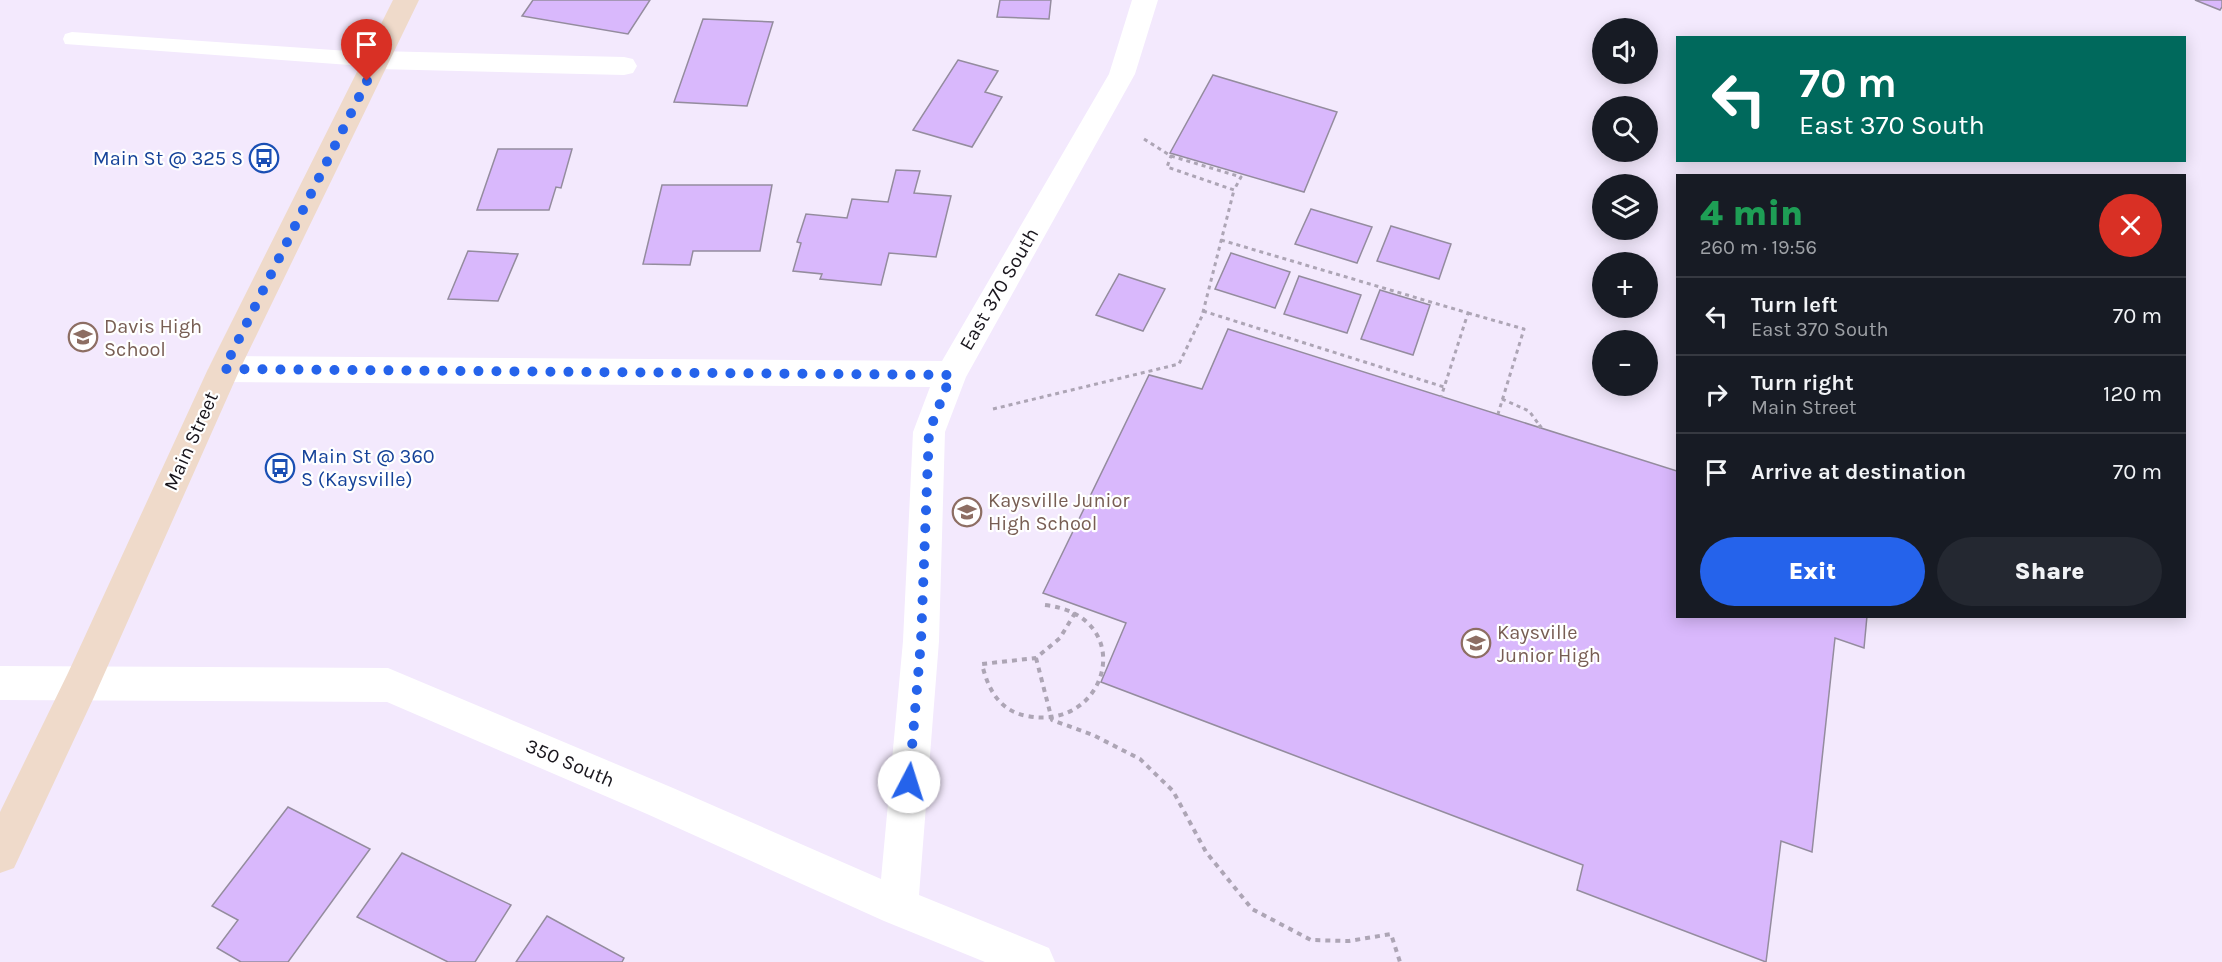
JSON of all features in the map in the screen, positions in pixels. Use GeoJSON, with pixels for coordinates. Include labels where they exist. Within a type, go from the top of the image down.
{"type":"FeatureCollection","features":[{"type":"Feature","properties":{"kind":"main road","name":"Main Street"},"geometry":{"type":"LineString","coordinates":[[0,854],[81,685],[224,369],[406,0]]}},
{"type":"Feature","properties":{"kind":"street","name":"East 370 South"},"geometry":{"type":"LineString","coordinates":[[898,907],[921,641],[929,432],[951,375],[1122,74],[1144,0]]}},
{"type":"Feature","properties":{"kind":"street"},"geometry":{"type":"LineString","coordinates":[[377,60],[624,66]]}},
{"type":"Feature","properties":{"kind":"street"},"geometry":{"type":"LineString","coordinates":[[224,369],[951,375]]}},
{"type":"Feature","properties":{"kind":"street","name":"350 South"},"geometry":{"type":"LineString","coordinates":[[0,683],[388,685],[660,801],[898,907],[1035,962]]}},
{"type":"Feature","properties":{"kind":"lane"},"geometry":{"type":"LineString","coordinates":[[72,39],[377,60]]}},
{"type":"Feature","properties":{"kind":"path"},"geometry":{"type":"LineString","coordinates":[[993,409],[1179,364],[1203,311],[1234,189],[1241,177],[1171,156],[1144,139]]}},
{"type":"Feature","properties":{"kind":"path"},"geometry":{"type":"LineString","coordinates":[[1171,156],[1167,167],[1234,189]]}},
{"type":"Feature","properties":{"kind":"path"},"geometry":{"type":"LineString","coordinates":[[1221,240],[1524,329],[1498,414]]}},
{"type":"Feature","properties":{"kind":"path"},"geometry":{"type":"LineString","coordinates":[[1203,311],[1444,387]]}},
{"type":"Feature","properties":{"kind":"path"},"geometry":{"type":"LineString","coordinates":[[1441,397],[1468,313]]}},
{"type":"Feature","properties":{"kind":"path"},"geometry":{"type":"LineString","coordinates":[[1502,399],[1529,411],[1541,428]]}},
{"type":"Feature","properties":{"kind":"path"},"geometry":{"type":"LineString","coordinates":[[1045,605],[1068,609],[1085,618],[1097,634],[1103,652],[1103,672],[1096,689],[1084,704],[1052,720]]}},
{"type":"Feature","properties":{"kind":"path"},"geometry":{"type":"LineString","coordinates":[[1076,613],[1060,638],[1036,658],[982,664],[985,683],[995,698],[1010,711],[1028,718],[1052,720],[1093,735],[1140,759],[1173,791],[1206,852],[1252,909],[1311,939],[1349,941],[1391,934],[1400,962]]}},
{"type":"Feature","properties":{"kind":"path"},"geometry":{"type":"LineString","coordinates":[[1036,658],[1052,720]]}},
{"type":"Feature","properties":{"kind":"building"},"geometry":{"type":"Polygon","coordinates":[[[533,0],[650,0],[628,34],[522,16],[533,0]]]}},
{"type":"Feature","properties":{"kind":"building"},"geometry":{"type":"Polygon","coordinates":[[[1000,0],[1051,0],[1049,19],[997,17],[1000,0]]]}},
{"type":"Feature","properties":{"kind":"building"},"geometry":{"type":"Polygon","coordinates":[[[2195,0],[2222,0],[2222,7],[2220,10],[2195,0]]]}},
{"type":"Feature","properties":{"kind":"building"},"geometry":{"type":"Polygon","coordinates":[[[703,19],[773,22],[747,106],[674,102],[703,19]]]}},
{"type":"Feature","properties":{"kind":"building"},"geometry":{"type":"Polygon","coordinates":[[[958,60],[998,71],[985,92],[1002,97],[972,147],[913,130],[958,60]]]}},
{"type":"Feature","properties":{"kind":"building"},"geometry":{"type":"Polygon","coordinates":[[[1213,75],[1337,112],[1304,192],[1170,153],[1213,75]]]}},
{"type":"Feature","properties":{"kind":"building"},"geometry":{"type":"Polygon","coordinates":[[[498,149],[572,149],[561,188],[556,187],[549,210],[477,210],[498,149]]]}},
{"type":"Feature","properties":{"kind":"building"},"geometry":{"type":"Polygon","coordinates":[[[896,170],[920,171],[914,193],[951,196],[936,257],[889,253],[881,285],[820,279],[822,274],[793,271],[801,243],[797,242],[806,214],[847,218],[852,199],[888,202],[896,170]]]}},
{"type":"Feature","properties":{"kind":"building"},"geometry":{"type":"Polygon","coordinates":[[[662,185],[772,185],[760,251],[693,251],[690,265],[643,264],[662,185]]]}},
{"type":"Feature","properties":{"kind":"building"},"geometry":{"type":"Polygon","coordinates":[[[1311,209],[1372,227],[1357,263],[1295,244],[1311,209]]]}},
{"type":"Feature","properties":{"kind":"building"},"geometry":{"type":"Polygon","coordinates":[[[1391,226],[1451,244],[1439,279],[1377,261],[1391,226]]]}},
{"type":"Feature","properties":{"kind":"building"},"geometry":{"type":"Polygon","coordinates":[[[468,251],[518,254],[498,301],[448,299],[468,251]]]}},
{"type":"Feature","properties":{"kind":"building"},"geometry":{"type":"Polygon","coordinates":[[[1231,253],[1290,272],[1275,308],[1215,289],[1231,253]]]}},
{"type":"Feature","properties":{"kind":"building"},"geometry":{"type":"Polygon","coordinates":[[[1119,274],[1165,289],[1143,331],[1096,315],[1119,274]]]}},
{"type":"Feature","properties":{"kind":"building"},"geometry":{"type":"Polygon","coordinates":[[[1299,276],[1361,295],[1347,333],[1284,314],[1299,276]]]}},
{"type":"Feature","properties":{"kind":"building"},"geometry":{"type":"Polygon","coordinates":[[[1380,290],[1430,305],[1413,355],[1361,339],[1380,290]]]}},
{"type":"Feature","properties":{"kind":"building","name":"Kaysville Junior High"},"geometry":{"type":"Polygon","coordinates":[[[1228,329],[1676,471],[1676,618],[1867,618],[1864,648],[1835,638],[1812,852],[1781,841],[1766,962],[1577,890],[1583,865],[1101,682],[1126,623],[1043,593],[1149,375],[1202,389],[1228,329]]]}},
{"type":"Feature","properties":{"kind":"building"},"geometry":{"type":"Polygon","coordinates":[[[288,807],[370,849],[288,962],[241,962],[217,948],[238,920],[212,906],[288,807]]]}},
{"type":"Feature","properties":{"kind":"building"},"geometry":{"type":"Polygon","coordinates":[[[402,853],[511,905],[475,962],[448,962],[357,917],[402,853]]]}},
{"type":"Feature","properties":{"kind":"building"},"geometry":{"type":"Polygon","coordinates":[[[547,916],[624,958],[622,962],[516,962],[547,916]]]}},
{"type":"Feature","properties":{"kind":"place","name":"Main St @ 325 S"},"geometry":{"type":"Point","coordinates":[264,158]}},
{"type":"Feature","properties":{"kind":"place","name":"Davis High School"},"geometry":{"type":"Point","coordinates":[83,337]}},
{"type":"Feature","properties":{"kind":"place","name":"Main St @ 360 S (Kaysville)"},"geometry":{"type":"Point","coordinates":[280,468]}},
{"type":"Feature","properties":{"kind":"place","name":"Kaysville Junior High School"},"geometry":{"type":"Point","coordinates":[967,512]}},
{"type":"Feature","properties":{"kind":"place","name":"Kaysville Junior High"},"geometry":{"type":"Point","coordinates":[1476,643]}},
{"type":"Feature","properties":{"kind":"route"},"geometry":{"type":"LineString","coordinates":[[367,81],[224,369],[951,375],[929,432],[921,641],[909,782]]}}]}
